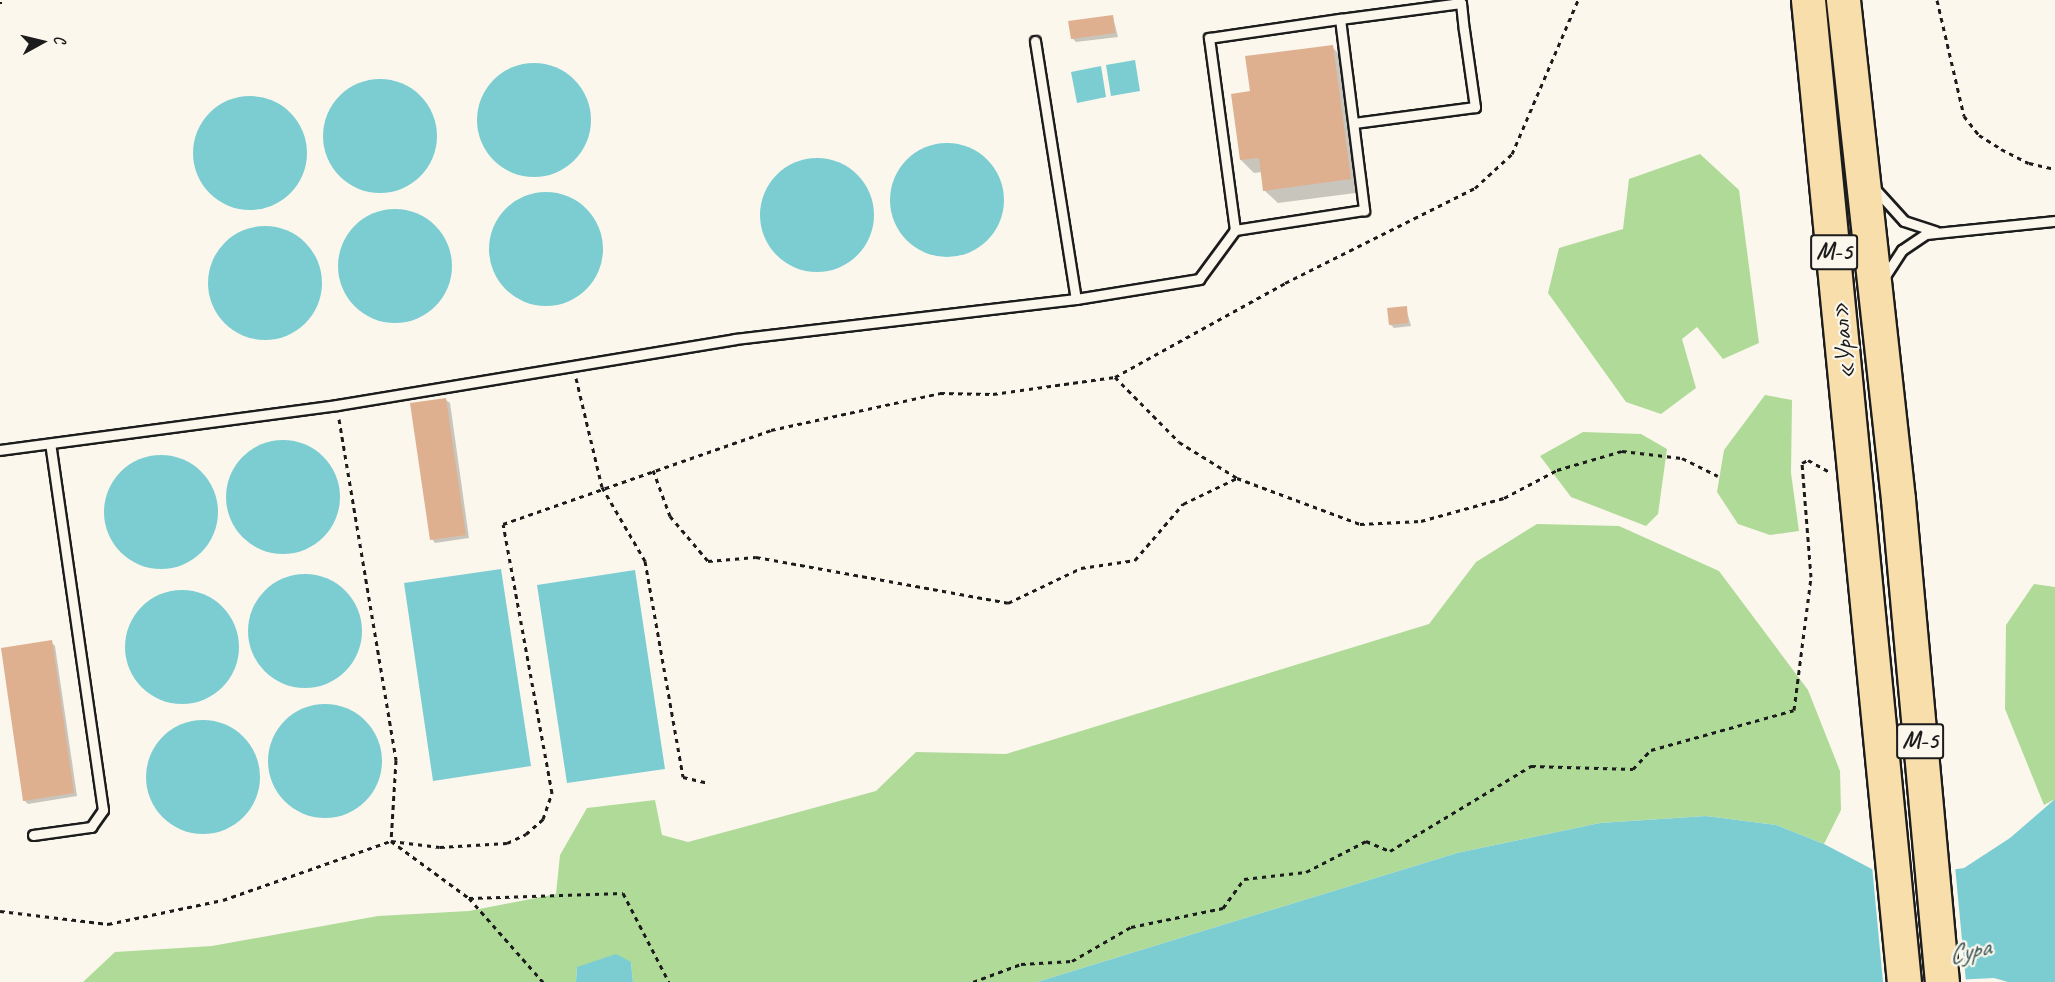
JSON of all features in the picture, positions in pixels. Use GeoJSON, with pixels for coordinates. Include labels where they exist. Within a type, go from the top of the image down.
{"type":"FeatureCollection","features":[{"type":"Feature","properties":{"kind":"highway","name":"«Урал»"},"geometry":{"type":"LineString","coordinates":[[1808,0],[1859,503],[1904,982]]}},
{"type":"Feature","properties":{"kind":"highway","name":"«Урал»"},"geometry":{"type":"LineString","coordinates":[[1843,0],[1898,500],[1942,982]]}},
{"type":"Feature","properties":{"kind":"lane"},"geometry":{"type":"LineString","coordinates":[[0,450],[337,405],[735,339],[1076,299],[1199,279],[1235,230],[1209,38],[1461,3],[1474,107],[1354,123]]}},
{"type":"Feature","properties":{"kind":"lane"},"geometry":{"type":"LineString","coordinates":[[1235,230],[1365,210],[1340,20]]}},
{"type":"Feature","properties":{"kind":"lane"},"geometry":{"type":"LineString","coordinates":[[1035,41],[1076,299]]}},
{"type":"Feature","properties":{"kind":"lane"},"geometry":{"type":"LineString","coordinates":[[1861,160],[1889,208],[1913,226],[1938,231],[2055,220]]}},
{"type":"Feature","properties":{"kind":"lane"},"geometry":{"type":"LineString","coordinates":[[1878,314],[1888,268],[1908,245],[1938,231]]}},
{"type":"Feature","properties":{"kind":"lane"},"geometry":{"type":"LineString","coordinates":[[33,836],[91,826],[104,810],[50,444]]}},
{"type":"Feature","properties":{"kind":"path"},"geometry":{"type":"LineString","coordinates":[[0,911],[108,924],[223,900],[391,841],[440,847],[507,843],[526,834],[543,819],[552,793],[502,524],[602,487],[771,430],[860,408],[940,393],[993,394],[1115,377],[1285,283],[1475,188],[1512,154],[1578,0]]}},
{"type":"Feature","properties":{"kind":"path"},"geometry":{"type":"LineString","coordinates":[[1937,0],[1964,116],[1979,135],[2001,149],[2055,169]]}},
{"type":"Feature","properties":{"kind":"path"},"geometry":{"type":"LineString","coordinates":[[574,366],[602,487],[645,561],[683,777],[705,782]]}},
{"type":"Feature","properties":{"kind":"path"},"geometry":{"type":"LineString","coordinates":[[1115,377],[1179,442],[1237,478],[1360,524],[1421,522],[1504,498],[1557,470],[1622,450],[1682,458],[1718,476]]}},
{"type":"Feature","properties":{"kind":"path"},"geometry":{"type":"LineString","coordinates":[[337,405],[396,760],[391,841]]}},
{"type":"Feature","properties":{"kind":"path"},"geometry":{"type":"LineString","coordinates":[[973,982],[1021,964],[1072,961],[1131,927],[1223,908],[1244,879],[1306,872],[1366,842],[1390,851],[1531,766],[1633,769],[1652,750],[1794,710],[1811,577],[1802,463],[1808,460],[1834,474]]}},
{"type":"Feature","properties":{"kind":"path"},"geometry":{"type":"LineString","coordinates":[[653,470],[670,516],[708,561],[756,557],[1008,603],[1081,568],[1135,560],[1183,504],[1237,478]]}},
{"type":"Feature","properties":{"kind":"path"},"geometry":{"type":"LineString","coordinates":[[391,841],[469,898],[543,982]]}},
{"type":"Feature","properties":{"kind":"path"},"geometry":{"type":"LineString","coordinates":[[469,898],[623,893],[669,982]]}},
{"type":"Feature","properties":{"kind":"green space"},"geometry":{"type":"Polygon","coordinates":[[[1700,154],[1739,190],[1759,343],[1723,359],[1697,327],[1682,339],[1696,388],[1661,414],[1626,402],[1548,293],[1559,248],[1623,229],[1629,179],[1700,154]]]}},
{"type":"Feature","properties":{"kind":"green space"},"geometry":{"type":"Polygon","coordinates":[[[1765,395],[1792,400],[1791,473],[1799,531],[1770,535],[1738,524],[1717,492],[1724,450],[1765,395]]]}},
{"type":"Feature","properties":{"kind":"green space"},"geometry":{"type":"Polygon","coordinates":[[[1583,432],[1641,434],[1667,449],[1658,514],[1646,526],[1571,497],[1540,456],[1583,432]]]}},
{"type":"Feature","properties":{"kind":"green space"},"geometry":{"type":"Polygon","coordinates":[[[1537,524],[1619,526],[1719,571],[1808,690],[1840,771],[1841,810],[1824,844],[1776,825],[1706,816],[1600,823],[1457,853],[1037,982],[633,982],[631,962],[577,967],[576,982],[83,982],[115,952],[212,946],[378,916],[469,911],[556,894],[560,855],[587,808],[655,800],[662,835],[688,842],[876,791],[916,752],[1006,754],[1429,624],[1476,562],[1537,524]]]}},
{"type":"Feature","properties":{"kind":"green space"},"geometry":{"type":"Polygon","coordinates":[[[2034,584],[2055,587],[2055,799],[2044,805],[2005,709],[2006,625],[2034,584]]]}},
{"type":"Feature","properties":{"kind":"water"},"geometry":{"type":"Polygon","coordinates":[[[1135,60],[1140,91],[1111,96],[1106,65],[1135,60]]]}},
{"type":"Feature","properties":{"kind":"water"},"geometry":{"type":"Polygon","coordinates":[[[534,63],[556,67],[574,80],[587,98],[591,120],[587,142],[574,160],[556,173],[534,177],[512,173],[494,160],[481,142],[477,120],[481,98],[494,80],[512,67],[534,63]]]}},
{"type":"Feature","properties":{"kind":"water"},"geometry":{"type":"Polygon","coordinates":[[[1101,66],[1106,97],[1077,103],[1071,72],[1101,66]]]}},
{"type":"Feature","properties":{"kind":"water"},"geometry":{"type":"Polygon","coordinates":[[[380,79],[402,83],[420,96],[433,114],[437,136],[433,158],[420,176],[402,189],[380,193],[358,189],[340,176],[327,158],[323,136],[327,114],[340,96],[358,83],[380,79]]]}},
{"type":"Feature","properties":{"kind":"water"},"geometry":{"type":"Polygon","coordinates":[[[250,96],[272,100],[290,113],[303,131],[307,153],[303,175],[290,193],[272,206],[250,210],[228,206],[210,193],[197,175],[193,153],[197,131],[210,113],[228,100],[250,96]]]}},
{"type":"Feature","properties":{"kind":"water"},"geometry":{"type":"Polygon","coordinates":[[[947,143],[969,147],[987,160],[1000,178],[1004,200],[1000,222],[987,240],[969,253],[947,257],[925,253],[907,240],[894,222],[890,200],[894,178],[907,160],[925,147],[947,143]]]}},
{"type":"Feature","properties":{"kind":"water"},"geometry":{"type":"Polygon","coordinates":[[[817,158],[839,162],[857,175],[870,193],[874,215],[870,237],[857,255],[839,268],[817,272],[795,268],[777,255],[764,237],[760,215],[764,193],[777,175],[795,162],[817,158]]]}},
{"type":"Feature","properties":{"kind":"water"},"geometry":{"type":"Polygon","coordinates":[[[546,192],[568,196],[586,209],[599,227],[603,249],[599,271],[586,289],[568,302],[546,306],[524,302],[506,289],[493,271],[489,249],[493,227],[506,209],[524,196],[546,192]]]}},
{"type":"Feature","properties":{"kind":"water"},"geometry":{"type":"Polygon","coordinates":[[[395,209],[417,213],[435,226],[448,244],[452,266],[448,288],[435,306],[417,319],[395,323],[373,319],[355,306],[342,288],[338,266],[342,244],[355,226],[373,213],[395,209]]]}},
{"type":"Feature","properties":{"kind":"water"},"geometry":{"type":"Polygon","coordinates":[[[265,226],[287,230],[305,243],[318,261],[322,283],[318,305],[305,323],[287,336],[265,340],[243,336],[225,323],[212,305],[208,283],[212,261],[225,243],[243,230],[265,226]]]}},
{"type":"Feature","properties":{"kind":"water"},"geometry":{"type":"Polygon","coordinates":[[[283,440],[305,444],[323,457],[336,475],[340,497],[336,519],[323,537],[305,550],[283,554],[261,550],[243,537],[230,519],[226,497],[230,475],[243,457],[261,444],[283,440]]]}},
{"type":"Feature","properties":{"kind":"water"},"geometry":{"type":"Polygon","coordinates":[[[161,455],[183,459],[201,472],[214,490],[218,512],[214,534],[201,552],[183,565],[161,569],[139,565],[121,552],[108,534],[104,512],[108,490],[121,472],[139,459],[161,455]]]}},
{"type":"Feature","properties":{"kind":"water"},"geometry":{"type":"Polygon","coordinates":[[[501,569],[531,766],[433,781],[404,583],[501,569]]]}},
{"type":"Feature","properties":{"kind":"water"},"geometry":{"type":"Polygon","coordinates":[[[635,570],[665,769],[567,783],[537,585],[635,570]]]}},
{"type":"Feature","properties":{"kind":"water"},"geometry":{"type":"Polygon","coordinates":[[[305,574],[327,578],[345,591],[358,609],[362,631],[358,653],[345,671],[327,684],[305,688],[283,684],[265,671],[252,653],[248,631],[252,609],[265,591],[283,578],[305,574]]]}},
{"type":"Feature","properties":{"kind":"water"},"geometry":{"type":"Polygon","coordinates":[[[182,590],[204,594],[222,607],[235,625],[239,647],[235,669],[222,687],[204,700],[182,704],[160,700],[142,687],[129,669],[125,647],[129,625],[142,607],[160,594],[182,590]]]}},
{"type":"Feature","properties":{"kind":"water"},"geometry":{"type":"Polygon","coordinates":[[[325,704],[347,708],[365,721],[378,739],[382,761],[378,783],[365,801],[347,814],[325,818],[303,814],[285,801],[272,783],[268,761],[272,739],[285,721],[303,708],[325,704]]]}},
{"type":"Feature","properties":{"kind":"water"},"geometry":{"type":"Polygon","coordinates":[[[203,720],[225,724],[243,737],[256,755],[260,777],[256,799],[243,817],[225,830],[203,834],[181,830],[163,817],[150,799],[146,777],[150,755],[163,737],[181,724],[203,720]]]}},
{"type":"Feature","properties":{"kind":"water","name":"Сура"},"geometry":{"type":"Polygon","coordinates":[[[2055,799],[2055,982],[2008,982],[1994,978],[1914,982],[1037,982],[1457,853],[1600,823],[1706,816],[1776,825],[1824,844],[1891,879],[1964,868],[2010,838],[2055,799]]]}},
{"type":"Feature","properties":{"kind":"water"},"geometry":{"type":"Polygon","coordinates":[[[616,954],[631,962],[633,982],[576,982],[577,967],[616,954]]]}},
{"type":"Feature","properties":{"kind":"pier"},"geometry":{"type":"Polygon","coordinates":[[[1872,866],[1892,876],[1955,866],[1966,982],[1883,982],[1872,866]]]}},
{"type":"Feature","properties":{"kind":"building"},"geometry":{"type":"Polygon","coordinates":[[[1113,15],[1115,33],[1071,39],[1068,21],[1113,15]]]}},
{"type":"Feature","properties":{"kind":"building"},"geometry":{"type":"Polygon","coordinates":[[[1333,45],[1351,179],[1263,191],[1259,158],[1240,160],[1231,94],[1250,91],[1245,56],[1333,45]]]}},
{"type":"Feature","properties":{"kind":"building"},"geometry":{"type":"Polygon","coordinates":[[[1407,306],[1408,323],[1389,325],[1387,308],[1407,306]]]}},
{"type":"Feature","properties":{"kind":"building"},"geometry":{"type":"Polygon","coordinates":[[[446,398],[466,535],[430,540],[410,403],[446,398]]]}},
{"type":"Feature","properties":{"kind":"building"},"geometry":{"type":"Polygon","coordinates":[[[52,640],[74,793],[23,801],[1,648],[52,640]]]}}]}
